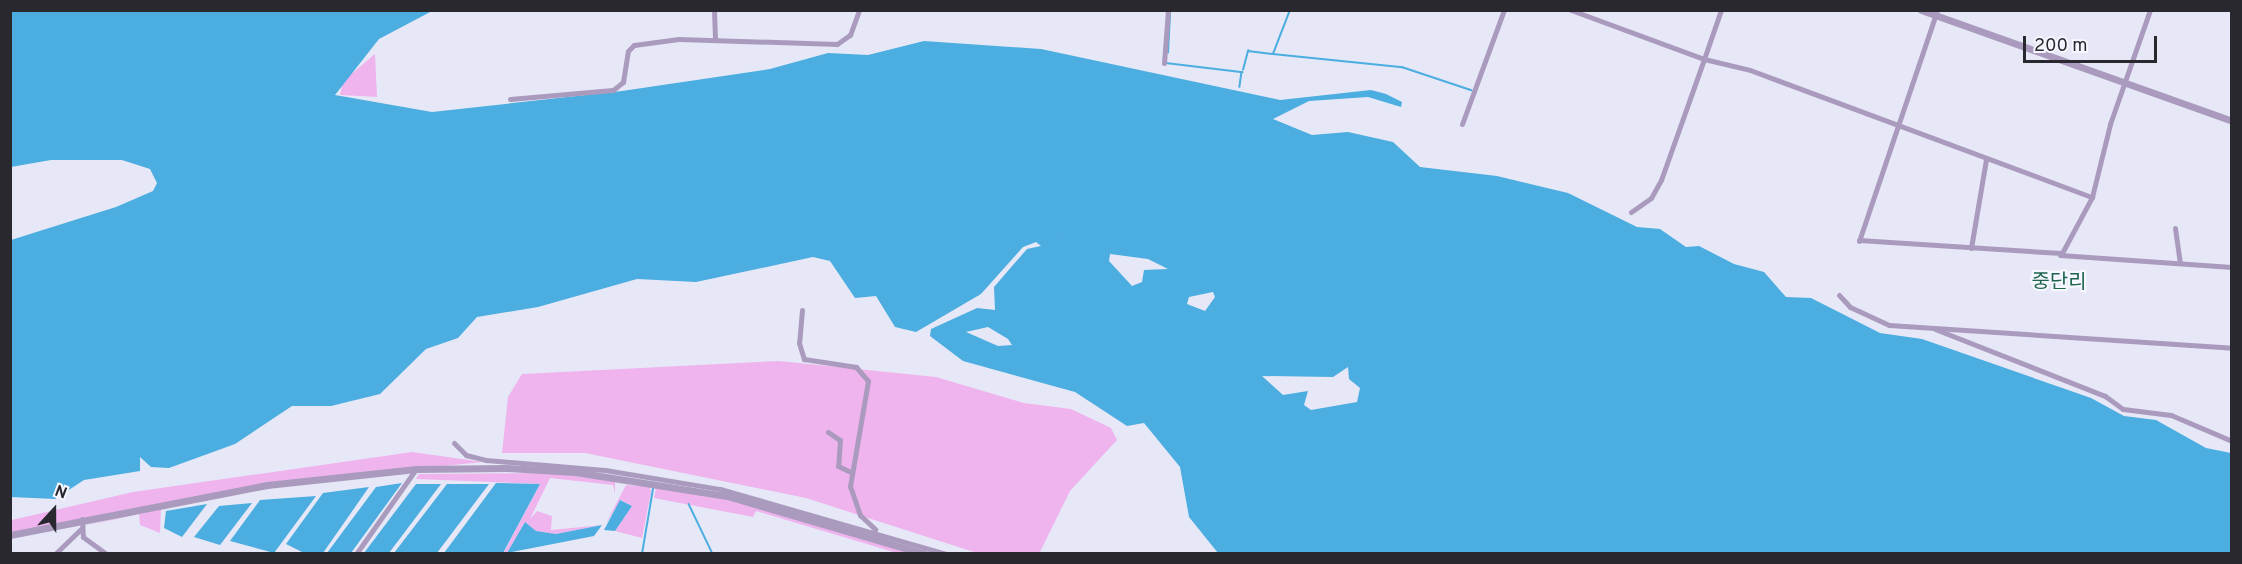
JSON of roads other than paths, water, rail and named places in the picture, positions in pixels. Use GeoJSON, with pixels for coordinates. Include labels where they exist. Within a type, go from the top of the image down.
{"type":"FeatureCollection","features":[{"type":"Feature","properties":{"kind":"street"},"geometry":{"type":"LineString","coordinates":[[714,10],[715,40]]}},
{"type":"Feature","properties":{"kind":"street"},"geometry":{"type":"LineString","coordinates":[[510,99],[613,90],[624,82],[630,46],[715,40],[837,44],[850,35],[859,10]]}},
{"type":"Feature","properties":{"kind":"street"},"geometry":{"type":"LineString","coordinates":[[1164,63],[1168,10]]}},
{"type":"Feature","properties":{"kind":"street"},"geometry":{"type":"LineString","coordinates":[[1462,124],[1504,10]]}},
{"type":"Feature","properties":{"kind":"street"},"geometry":{"type":"LineString","coordinates":[[1570,10],[1704,59],[1750,70],[1896,127],[2092,197]]}},
{"type":"Feature","properties":{"kind":"street"},"geometry":{"type":"LineString","coordinates":[[1631,212],[1651,198],[1661,180],[1721,10]]}},
{"type":"Feature","properties":{"kind":"street"},"geometry":{"type":"LineString","coordinates":[[1921,10],[1936,13],[2232,121]]}},
{"type":"Feature","properties":{"kind":"street"},"geometry":{"type":"LineString","coordinates":[[2058,255],[2092,197],[2124,82],[2150,10]]}},
{"type":"Feature","properties":{"kind":"street"},"geometry":{"type":"LineString","coordinates":[[1936,13],[1859,241],[2232,267]]}},
{"type":"Feature","properties":{"kind":"street"},"geometry":{"type":"LineString","coordinates":[[1971,248],[1986,159]]}},
{"type":"Feature","properties":{"kind":"street"},"geometry":{"type":"LineString","coordinates":[[2175,228],[2180,263]]}},
{"type":"Feature","properties":{"kind":"street"},"geometry":{"type":"LineString","coordinates":[[1839,295],[1882,324],[2232,348]]}},
{"type":"Feature","properties":{"kind":"street"},"geometry":{"type":"LineString","coordinates":[[802,310],[799,342],[804,359],[856,367],[868,381],[851,472],[851,496],[860,515],[881,533]]}},
{"type":"Feature","properties":{"kind":"street"},"geometry":{"type":"LineString","coordinates":[[1934,328],[2105,396],[2123,409],[2171,415],[2232,441]]}},
{"type":"Feature","properties":{"kind":"street"},"geometry":{"type":"LineString","coordinates":[[828,432],[840,440],[838,466],[851,472]]}},
{"type":"Feature","properties":{"kind":"street"},"geometry":{"type":"LineString","coordinates":[[454,443],[466,455],[486,460],[604,470],[720,489],[881,533],[947,554]]}},
{"type":"Feature","properties":{"kind":"street"},"geometry":{"type":"LineString","coordinates":[[356,554],[416,469]]}},
{"type":"Feature","properties":{"kind":"street"},"geometry":{"type":"LineString","coordinates":[[10,535],[82,519],[267,485],[416,469],[556,470],[675,487],[760,503],[925,554]]}},
{"type":"Feature","properties":{"kind":"street"},"geometry":{"type":"LineString","coordinates":[[82,519],[81,529],[87,541],[106,554]]}},
{"type":"Feature","properties":{"kind":"street"},"geometry":{"type":"LineString","coordinates":[[55,554],[81,529]]}},
{"type":"Feature","properties":{"kind":"water"},"geometry":{"type":"Polygon","coordinates":[[[434,10],[379,39],[335,95],[432,112],[622,91],[770,69],[828,53],[868,55],[924,41],[1041,49],[1280,100],[1371,90],[1402,102],[1401,107],[1368,97],[1309,101],[1273,119],[1312,135],[1348,132],[1393,142],[1420,167],[1497,176],[1568,193],[1637,227],[1660,229],[1686,247],[1699,246],[1734,264],[1764,272],[1786,297],[1811,298],[1880,333],[1922,339],[2091,398],[2124,416],[2156,420],[2206,448],[2231,453],[2232,553],[1218,553],[1189,517],[1180,467],[1144,423],[1127,426],[1075,392],[963,361],[930,336],[931,329],[977,308],[995,310],[994,287],[1027,249],[1041,246],[1036,242],[1023,247],[981,294],[916,332],[895,327],[876,296],[855,298],[830,261],[813,257],[696,282],[637,279],[538,307],[477,317],[458,338],[426,349],[380,394],[331,406],[292,406],[235,444],[169,468],[151,467],[140,457],[140,471],[84,480],[55,499],[11,497],[11,240],[116,207],[153,191],[157,183],[150,169],[122,160],[51,160],[11,167],[11,11],[434,10]],[[1110,254],[1109,261],[1132,286],[1142,282],[1144,270],[1168,269],[1148,259],[1110,254]],[[1213,292],[1189,297],[1187,304],[1205,311],[1215,297],[1213,292]],[[988,327],[966,332],[998,346],[1012,345],[1008,339],[988,327]],[[1348,367],[1333,377],[1262,376],[1283,395],[1308,391],[1304,405],[1311,410],[1357,402],[1360,388],[1349,379],[1348,367]]]}},
{"type":"Feature","properties":{"kind":"water"},"geometry":{"type":"Polygon","coordinates":[[[402,483],[351,553],[327,553],[376,487],[402,483]]]}},
{"type":"Feature","properties":{"kind":"water"},"geometry":{"type":"Polygon","coordinates":[[[496,483],[540,484],[503,553],[444,553],[496,483]]]}},
{"type":"Feature","properties":{"kind":"water"},"geometry":{"type":"Polygon","coordinates":[[[416,484],[441,484],[389,553],[364,553],[416,484]]]}},
{"type":"Feature","properties":{"kind":"water"},"geometry":{"type":"Polygon","coordinates":[[[447,484],[489,484],[437,553],[394,553],[447,484]]]}},
{"type":"Feature","properties":{"kind":"water"},"geometry":{"type":"Polygon","coordinates":[[[369,487],[323,553],[304,553],[286,544],[323,493],[369,487]]]}},
{"type":"Feature","properties":{"kind":"water"},"geometry":{"type":"Polygon","coordinates":[[[316,496],[274,553],[230,541],[260,500],[316,496]]]}},
{"type":"Feature","properties":{"kind":"water"},"geometry":{"type":"Polygon","coordinates":[[[620,500],[632,506],[615,531],[604,530],[620,500]]]}},
{"type":"Feature","properties":{"kind":"water"},"geometry":{"type":"Polygon","coordinates":[[[252,503],[220,545],[194,537],[219,506],[252,503]]]}},
{"type":"Feature","properties":{"kind":"water"},"geometry":{"type":"Polygon","coordinates":[[[207,504],[182,537],[164,528],[166,511],[207,504]]]}},
{"type":"Feature","properties":{"kind":"water"},"geometry":{"type":"Polygon","coordinates":[[[525,522],[536,531],[556,534],[602,525],[594,536],[507,553],[525,522]]]}},
{"type":"Feature","properties":{"kind":"waterway"},"geometry":{"type":"LineString","coordinates":[[1243,70],[1248,51],[1273,54],[1290,10]]}},
{"type":"Feature","properties":{"kind":"waterway"},"geometry":{"type":"LineString","coordinates":[[1168,53],[1170,13]]}},
{"type":"Feature","properties":{"kind":"waterway"},"geometry":{"type":"LineString","coordinates":[[1273,54],[1402,67],[1471,90]]}},
{"type":"Feature","properties":{"kind":"waterway"},"geometry":{"type":"LineString","coordinates":[[1166,63],[1242,72],[1240,87]]}},
{"type":"Feature","properties":{"kind":"waterway"},"geometry":{"type":"LineString","coordinates":[[642,554],[653,489]]}},
{"type":"Feature","properties":{"kind":"waterway"},"geometry":{"type":"LineString","coordinates":[[689,504],[713,554]]}},
{"type":"Feature","properties":{"kind":"district","name":"중단리"},"geometry":{"type":"Point","coordinates":[2059,283]}}]}
